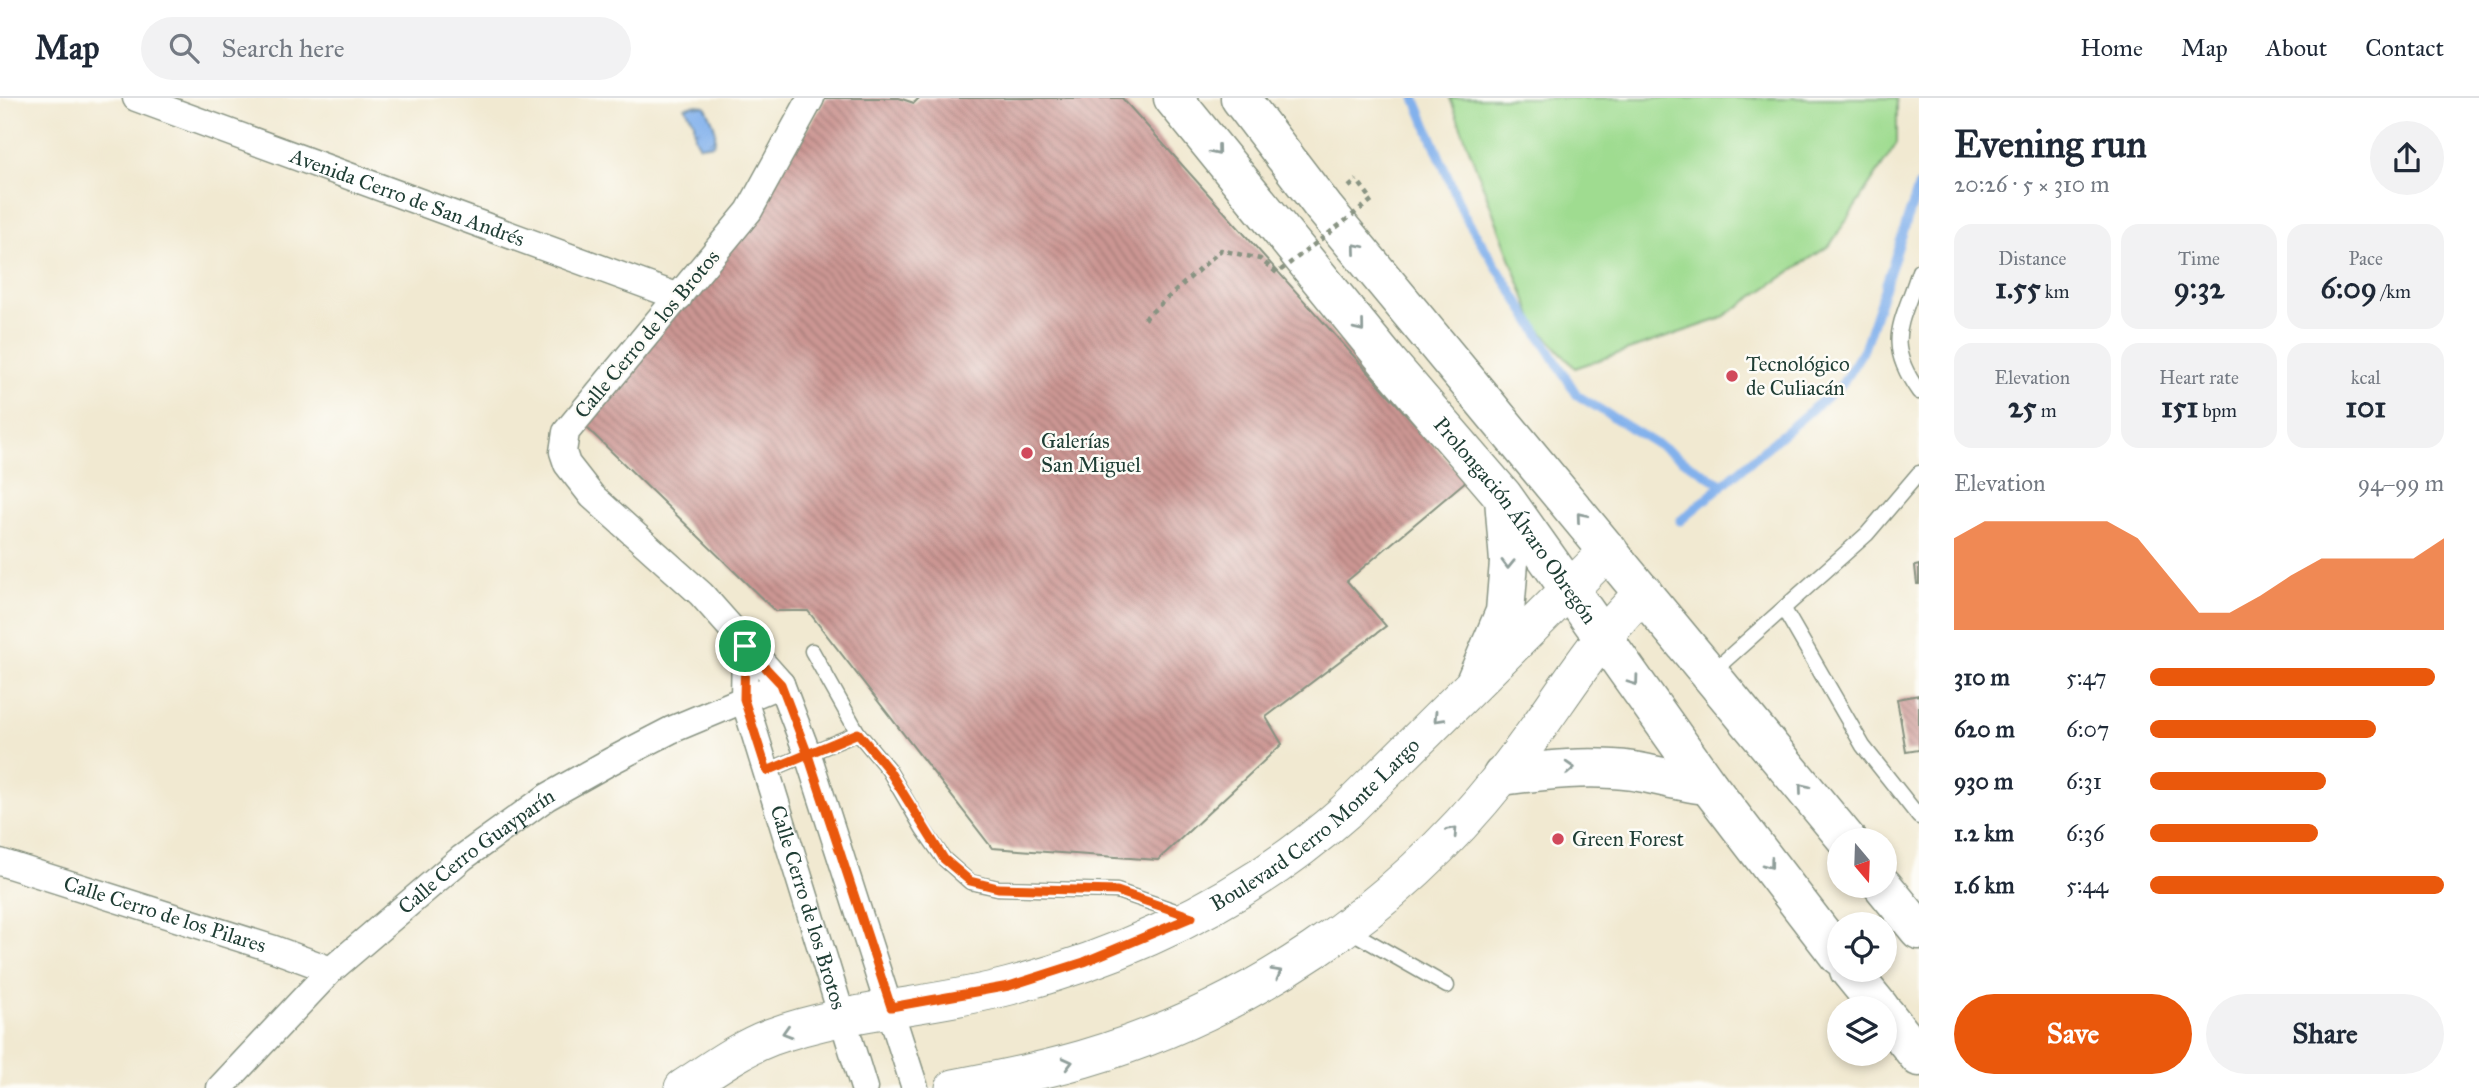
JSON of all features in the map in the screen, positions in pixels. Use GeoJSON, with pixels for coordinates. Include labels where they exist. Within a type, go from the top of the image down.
{"type":"FeatureCollection","features":[{"type":"Feature","properties":{"kind":"main road","name":"Prolongación Álvaro Obregón"},"geometry":{"type":"LineString","coordinates":[[1173,98],[1387,361],[1503,496],[1708,785],[1827,940]]}},
{"type":"Feature","properties":{"kind":"main road"},"geometry":{"type":"LineString","coordinates":[[1240,98],[1324,208],[1837,828]]}},
{"type":"Feature","properties":{"kind":"main road"},"geometry":{"type":"LineString","coordinates":[[1476,680],[1504,612],[1509,562],[1503,496]]}},
{"type":"Feature","properties":{"kind":"main road"},"geometry":{"type":"LineString","coordinates":[[1502,776],[1586,767],[1634,771],[1680,783],[1708,785]]}},
{"type":"Feature","properties":{"kind":"main road"},"geometry":{"type":"LineString","coordinates":[[1893,898],[1919,930]]}},
{"type":"Feature","properties":{"kind":"main road"},"geometry":{"type":"LineString","coordinates":[[1859,982],[1870,996]]}},
{"type":"Feature","properties":{"kind":"main road"},"geometry":{"type":"LineString","coordinates":[[1897,1029],[1919,1057]]}},
{"type":"Feature","properties":{"kind":"street","name":"Avenida Cerro de San Andrés"},"geometry":{"type":"LineString","coordinates":[[135,98],[679,297]]}},
{"type":"Feature","properties":{"kind":"street","name":"Calle Cerro de los Brotos"},"geometry":{"type":"LineString","coordinates":[[811,98],[749,211],[566,432],[563,452],[567,464],[592,496],[677,570],[781,684],[808,755],[915,1088]]}},
{"type":"Feature","properties":{"kind":"street","name":"Boulevard Cerro Monte Largo"},"geometry":{"type":"LineString","coordinates":[[683,1088],[732,1057],[769,1038],[842,1017],[1009,986],[1084,962],[1218,905],[1305,848],[1346,811],[1609,550]]}},
{"type":"Feature","properties":{"kind":"street"},"geometry":{"type":"LineString","coordinates":[[954,1088],[1083,1059],[1139,1039],[1195,1016],[1244,991],[1306,957],[1346,929],[1421,864],[1502,776],[1603,637],[1644,592]]}},
{"type":"Feature","properties":{"kind":"street","name":"Calle Cerro de los Brotos"},"geometry":{"type":"LineString","coordinates":[[745,646],[744,699],[864,1088]]}},
{"type":"Feature","properties":{"kind":"street","name":"Calle Cerro Guayparín"},"geometry":{"type":"LineString","coordinates":[[220,1088],[331,970],[462,858],[547,797],[623,754],[781,684]]}},
{"type":"Feature","properties":{"kind":"street","name":"Calle Cerro de los Pilares"},"geometry":{"type":"LineString","coordinates":[[0,862],[274,949],[331,970]]}},
{"type":"Feature","properties":{"kind":"lane"},"geometry":{"type":"LineString","coordinates":[[1919,271],[1898,342],[1901,364],[1919,392]]}},
{"type":"Feature","properties":{"kind":"lane"},"geometry":{"type":"LineString","coordinates":[[1709,675],[1785,611],[1867,534],[1919,473]]}},
{"type":"Feature","properties":{"kind":"lane"},"geometry":{"type":"LineString","coordinates":[[1785,611],[1863,746],[1919,817]]}},
{"type":"Feature","properties":{"kind":"lane"},"geometry":{"type":"LineString","coordinates":[[812,651],[858,733],[888,769],[944,859],[970,881],[998,888],[1117,891],[1192,917]]}},
{"type":"Feature","properties":{"kind":"lane"},"geometry":{"type":"LineString","coordinates":[[767,771],[858,733]]}},
{"type":"Feature","properties":{"kind":"lane"},"geometry":{"type":"LineString","coordinates":[[1346,929],[1447,986]]}},
{"type":"Feature","properties":{"kind":"path"},"geometry":{"type":"LineString","coordinates":[[1144,319],[1221,250],[1259,259],[1277,273],[1372,200],[1357,180]]}},
{"type":"Feature","properties":{"kind":"green space"},"geometry":{"type":"Polygon","coordinates":[[[1450,98],[1897,98],[1897,143],[1830,245],[1720,319],[1575,368],[1535,324],[1450,98]]]}},
{"type":"Feature","properties":{"kind":"water"},"geometry":{"type":"Polygon","coordinates":[[[705,106],[710,115],[715,129],[714,144],[700,146],[695,137],[694,122],[685,107],[705,106]]]}},
{"type":"Feature","properties":{"kind":"building","name":"Galerías San Miguel"},"geometry":{"type":"Polygon","coordinates":[[[826,98],[899,98],[914,103],[919,98],[1122,98],[1466,481],[1347,581],[1386,626],[1266,717],[1282,744],[1158,860],[992,848],[808,611],[775,611],[584,425],[761,204],[826,98]]]}},
{"type":"Feature","properties":{"kind":"building"},"geometry":{"type":"Polygon","coordinates":[[[1919,565],[1919,584],[1917,584],[1915,566],[1919,565]]]}},
{"type":"Feature","properties":{"kind":"building"},"geometry":{"type":"Polygon","coordinates":[[[1919,695],[1919,750],[1906,752],[1897,699],[1919,695]]]}},
{"type":"Feature","properties":{"kind":"waterway"},"geometry":{"type":"LineString","coordinates":[[1415,98],[1464,215],[1577,395],[1723,485]]}},
{"type":"Feature","properties":{"kind":"waterway"},"geometry":{"type":"LineString","coordinates":[[1680,521],[1842,384],[1864,349],[1919,185]]}},
{"type":"Feature","properties":{"kind":"place","name":"Tecnológico de Culiacán"},"geometry":{"type":"Point","coordinates":[1732,376]}},
{"type":"Feature","properties":{"kind":"place","name":"Galerías San Miguel"},"geometry":{"type":"Point","coordinates":[1027,453]}},
{"type":"Feature","properties":{"kind":"place","name":"Green Forest"},"geometry":{"type":"Point","coordinates":[1558,839]}},
{"type":"Feature","properties":{"kind":"route"},"geometry":{"type":"LineString","coordinates":[[745,646],[744,699],[767,771],[808,755],[858,733],[888,769],[923,830],[944,859],[970,881],[998,888],[1117,891],[1192,917],[1169,929],[1084,962],[1009,986],[891,1007],[808,755],[781,684],[745,646]]}}]}
